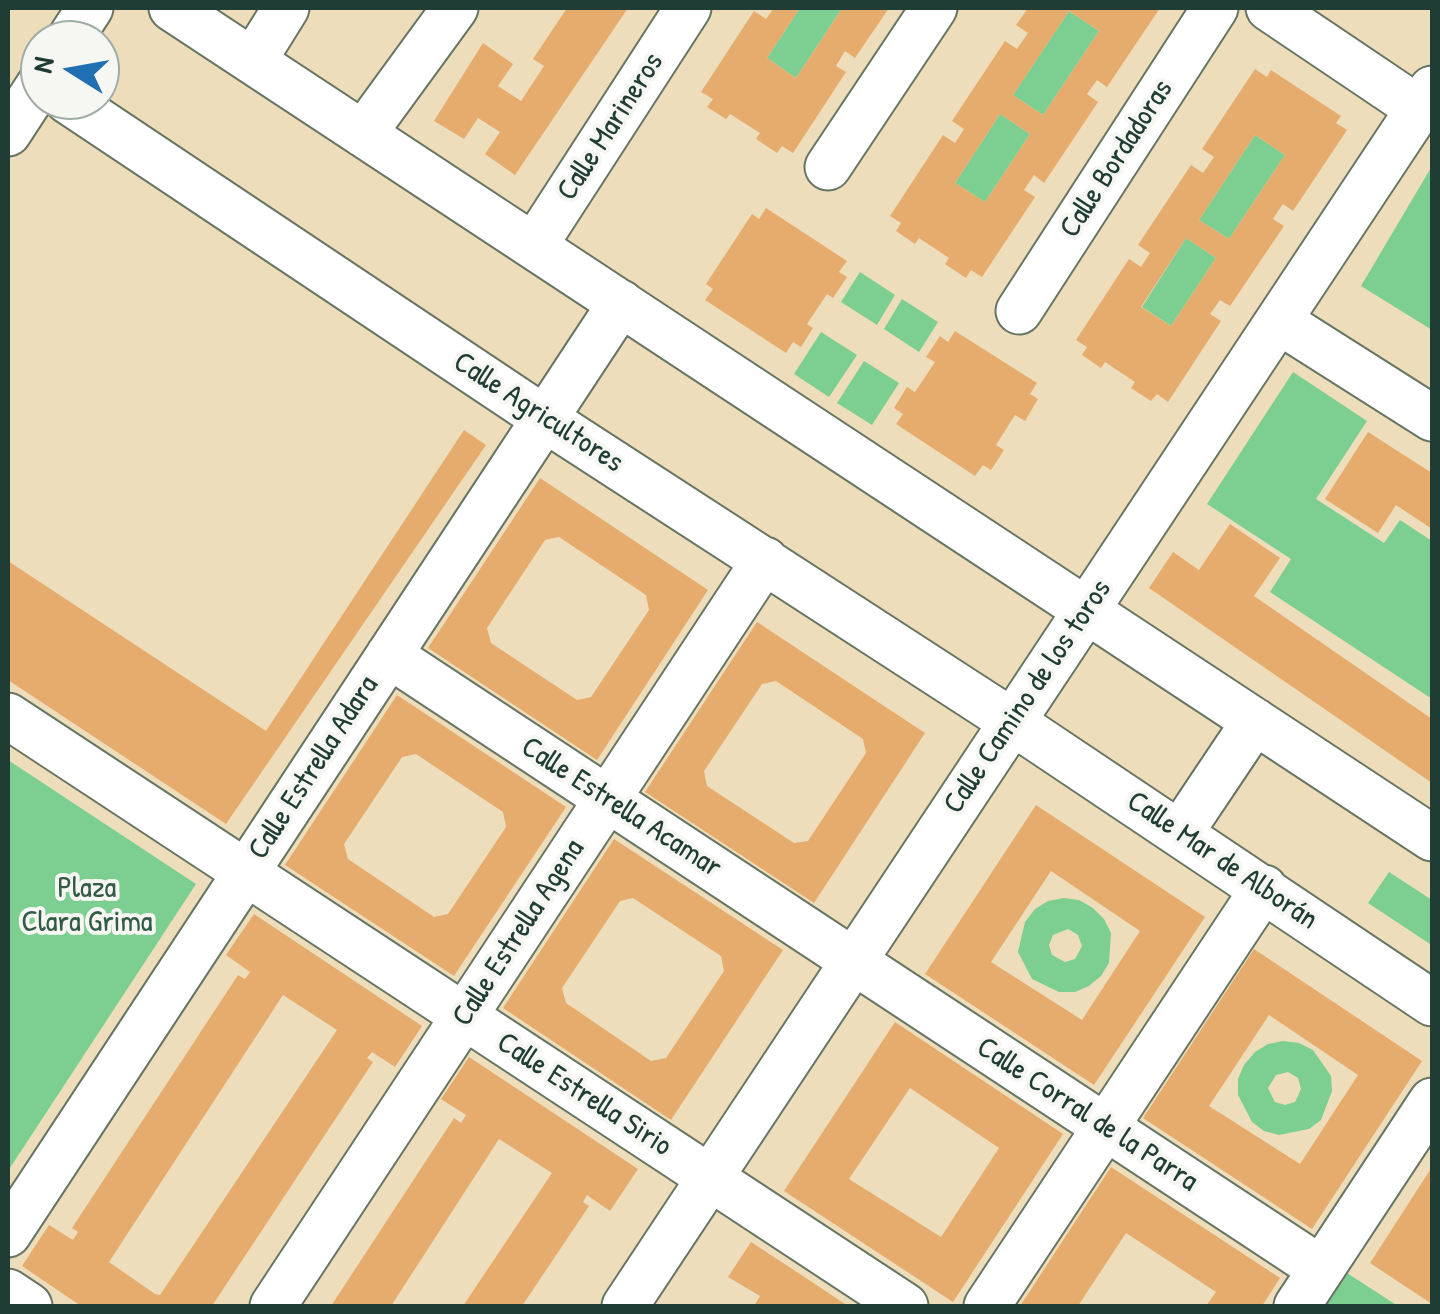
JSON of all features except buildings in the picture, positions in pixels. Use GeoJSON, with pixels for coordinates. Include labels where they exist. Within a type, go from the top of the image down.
{"type":"FeatureCollection","features":[{"type":"Feature","properties":{"kind":"street"},"geometry":{"type":"LineString","coordinates":[[172,8],[1432,838]]}},
{"type":"Feature","properties":{"kind":"street"},"geometry":{"type":"LineString","coordinates":[[253,61],[286,8]]}},
{"type":"Feature","properties":{"kind":"street"},"geometry":{"type":"LineString","coordinates":[[363,134],[455,8]]}},
{"type":"Feature","properties":{"kind":"street","name":"Calle Marineros"},"geometry":{"type":"LineString","coordinates":[[534,246],[688,8]]}},
{"type":"Feature","properties":{"kind":"street"},"geometry":{"type":"LineString","coordinates":[[828,167],[934,8]]}},
{"type":"Feature","properties":{"kind":"street","name":"Calle Bordadoras"},"geometry":{"type":"LineString","coordinates":[[1018,311],[1216,8]]}},
{"type":"Feature","properties":{"kind":"street"},"geometry":{"type":"LineString","coordinates":[[1269,8],[1426,99]]}},
{"type":"Feature","properties":{"kind":"street","name":"Calle Camino de los toros"},"geometry":{"type":"LineString","coordinates":[[625,1306],[1426,99]]}},
{"type":"Feature","properties":{"kind":"street","name":"Calle Agricultores"},"geometry":{"type":"LineString","coordinates":[[97,120],[1011,721]]}},
{"type":"Feature","properties":{"kind":"street","name":"Calle Estrella Adara"},"geometry":{"type":"LineString","coordinates":[[8,1234],[621,303]]}},
{"type":"Feature","properties":{"kind":"street"},"geometry":{"type":"LineString","coordinates":[[1279,321],[1432,418]]}},
{"type":"Feature","properties":{"kind":"street","name":"Calle Estrella Agena"},"geometry":{"type":"LineString","coordinates":[[273,1306],[765,560]]}},
{"type":"Feature","properties":{"kind":"street","name":"Calle Estrella Acamar"},"geometry":{"type":"LineString","coordinates":[[389,655],[853,961]]}},
{"type":"Feature","properties":{"kind":"street","name":"Calle Estrella Sirio"},"geometry":{"type":"LineString","coordinates":[[8,716],[906,1306]]}},
{"type":"Feature","properties":{"kind":"street","name":"Calle Mar de Alborán"},"geometry":{"type":"LineString","coordinates":[[1011,721],[1432,1003]]}},
{"type":"Feature","properties":{"kind":"street"},"geometry":{"type":"LineString","coordinates":[[1180,833],[1255,721]]}},
{"type":"Feature","properties":{"kind":"street"},"geometry":{"type":"LineString","coordinates":[[987,1306],[1264,888]]}},
{"type":"Feature","properties":{"kind":"street","name":"Calle Corral de la Parra"},"geometry":{"type":"LineString","coordinates":[[853,961],[1322,1269]]}},
{"type":"Feature","properties":{"kind":"street"},"geometry":{"type":"LineString","coordinates":[[1297,1306],[1432,1101]]}},
{"type":"Feature","properties":{"kind":"street"},"geometry":{"type":"LineString","coordinates":[[8,1292],[29,1306]]}},
{"type":"Feature","properties":{"kind":"green space"},"geometry":{"type":"Polygon","coordinates":[[[800,8],[841,10],[796,78],[767,58],[800,8]]]}},
{"type":"Feature","properties":{"kind":"green space"},"geometry":{"type":"Polygon","coordinates":[[[1069,11],[1099,31],[1043,115],[1013,95],[1069,11]]]}},
{"type":"Feature","properties":{"kind":"green space"},"geometry":{"type":"Polygon","coordinates":[[[1000,114],[1030,134],[985,202],[955,183],[1000,114]]]}},
{"type":"Feature","properties":{"kind":"green space"},"geometry":{"type":"Polygon","coordinates":[[[1255,135],[1285,155],[1229,239],[1199,220],[1255,135]]]}},
{"type":"Feature","properties":{"kind":"green space"},"geometry":{"type":"Polygon","coordinates":[[[1432,166],[1432,330],[1361,286],[1432,166]]]}},
{"type":"Feature","properties":{"kind":"green space"},"geometry":{"type":"Polygon","coordinates":[[[1186,238],[1216,258],[1171,326],[1142,307],[1186,238]]]}},
{"type":"Feature","properties":{"kind":"green space"},"geometry":{"type":"Polygon","coordinates":[[[860,272],[895,295],[877,325],[841,302],[860,272]]]}},
{"type":"Feature","properties":{"kind":"green space"},"geometry":{"type":"Polygon","coordinates":[[[902,299],[938,322],[919,352],[884,329],[902,299]]]}},
{"type":"Feature","properties":{"kind":"green space"},"geometry":{"type":"Polygon","coordinates":[[[821,332],[857,355],[829,397],[794,374],[821,332]]]}},
{"type":"Feature","properties":{"kind":"green space"},"geometry":{"type":"Polygon","coordinates":[[[864,361],[899,383],[872,425],[837,403],[864,361]]]}},
{"type":"Feature","properties":{"kind":"green space"},"geometry":{"type":"Polygon","coordinates":[[[1293,372],[1367,421],[1316,499],[1384,543],[1400,520],[1432,541],[1432,699],[1270,592],[1291,559],[1207,504],[1293,372]]]}},
{"type":"Feature","properties":{"kind":"green space","name":"Plaza Clara Grima"},"geometry":{"type":"Polygon","coordinates":[[[8,760],[196,884],[8,1171],[8,760]]]}},
{"type":"Feature","properties":{"kind":"green space"},"geometry":{"type":"Polygon","coordinates":[[[1389,872],[1432,900],[1430,944],[1368,903],[1389,872]]]}},
{"type":"Feature","properties":{"kind":"green space"},"geometry":{"type":"Polygon","coordinates":[[[1079,900],[1104,919],[1111,933],[1109,963],[1101,976],[1075,992],[1059,992],[1032,979],[1018,952],[1025,922],[1048,901],[1079,900]],[[1068,929],[1053,935],[1049,945],[1052,955],[1065,962],[1075,959],[1082,946],[1078,935],[1068,929]]]}},
{"type":"Feature","properties":{"kind":"green space"},"geometry":{"type":"Polygon","coordinates":[[[1299,1043],[1313,1050],[1331,1076],[1332,1091],[1321,1120],[1309,1129],[1279,1135],[1264,1131],[1252,1122],[1238,1095],[1238,1079],[1244,1065],[1268,1044],[1299,1043]],[[1288,1072],[1276,1075],[1268,1088],[1275,1102],[1295,1102],[1301,1089],[1298,1078],[1288,1072]]]}},
{"type":"Feature","properties":{"kind":"green space"},"geometry":{"type":"Polygon","coordinates":[[[1347,1273],[1398,1306],[1325,1306],[1347,1273]]]}}]}
